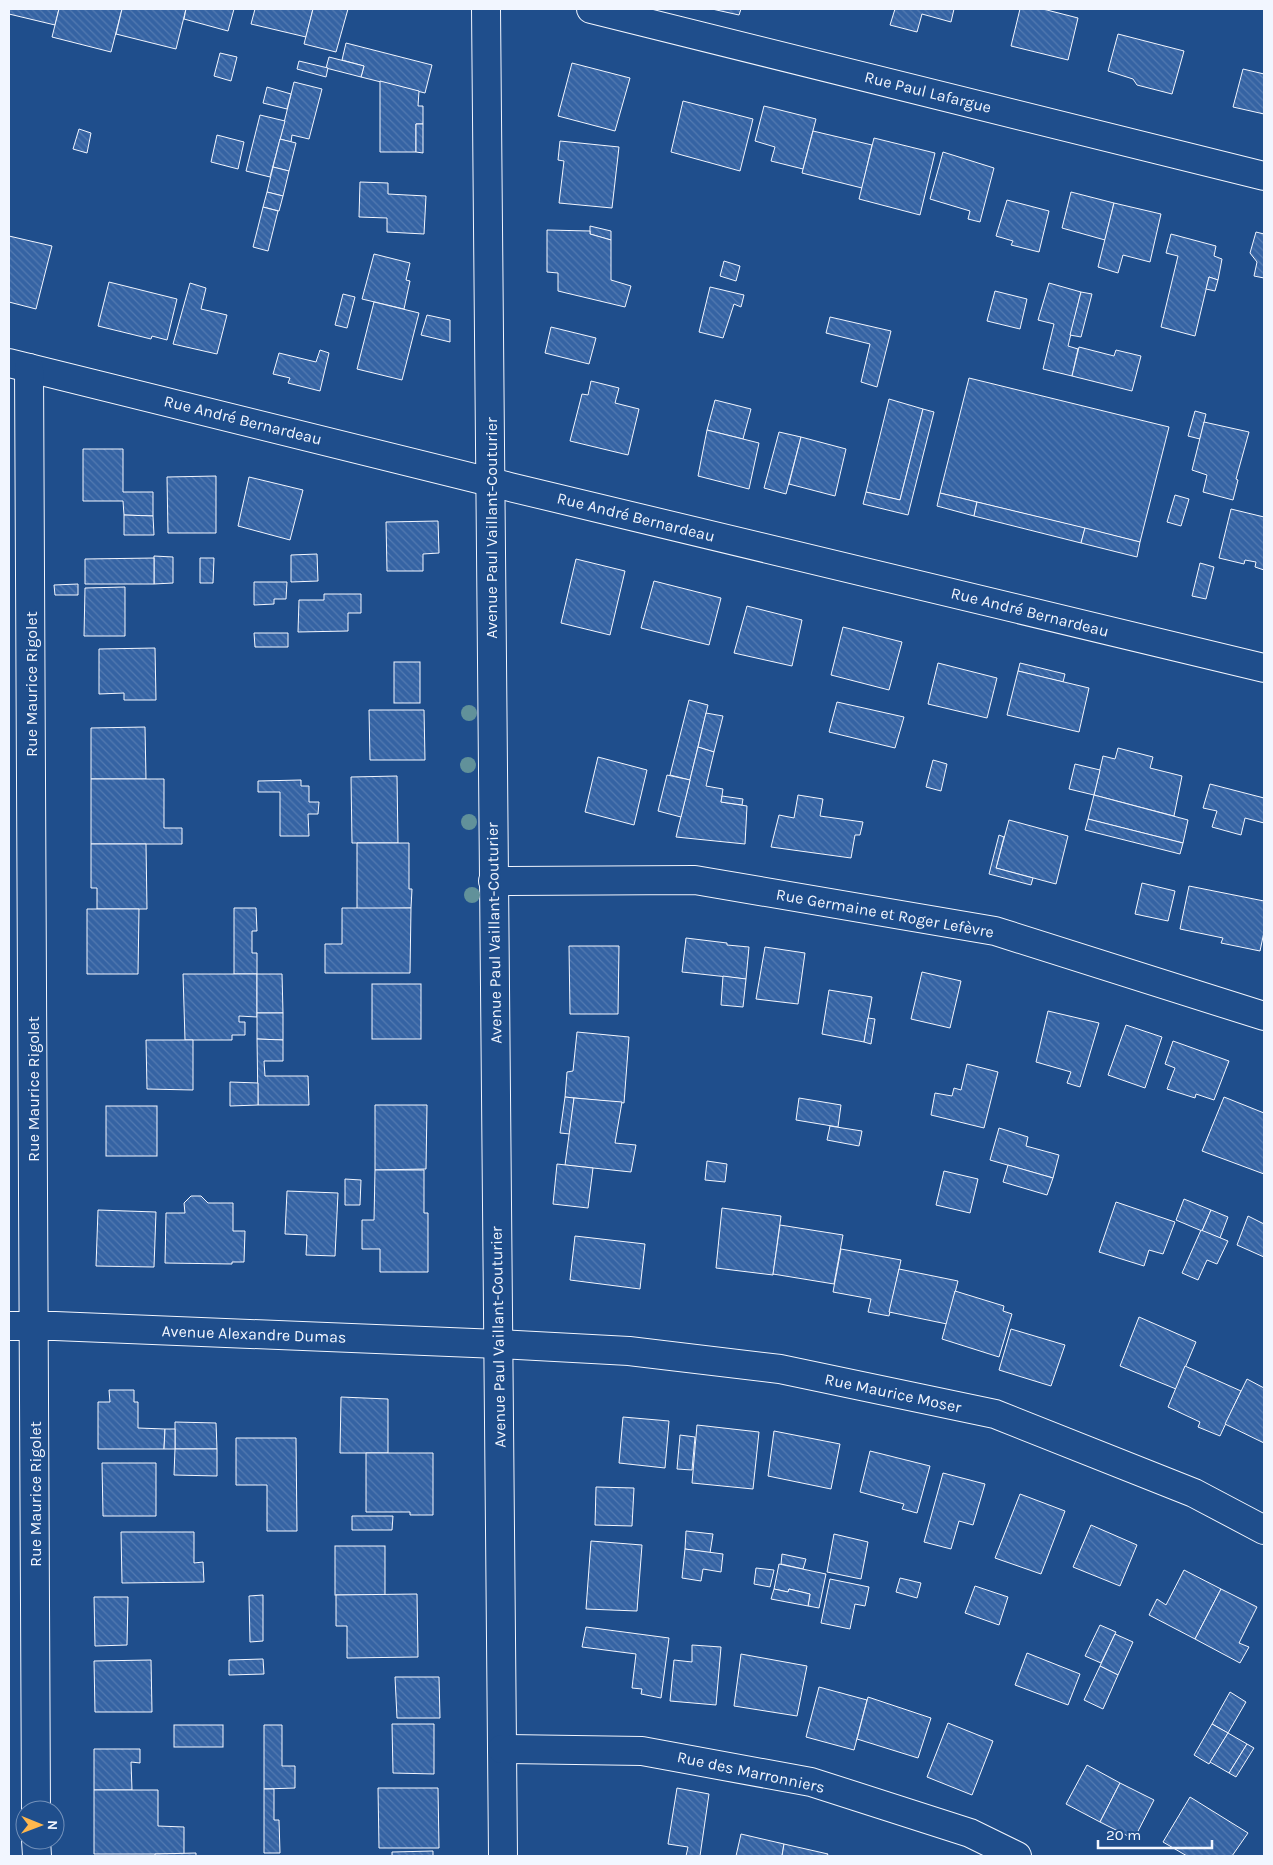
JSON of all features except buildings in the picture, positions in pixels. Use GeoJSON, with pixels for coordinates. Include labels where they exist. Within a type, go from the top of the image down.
{"type":"FeatureCollection","features":[{"type":"Feature","properties":{"kind":"street","name":"Avenue Paul Vaillant-Couturier"},"geometry":{"type":"LineString","coordinates":[[486,9],[503,1856]]}},
{"type":"Feature","properties":{"kind":"street","name":"Rue Paul Lafargue"},"geometry":{"type":"LineString","coordinates":[[591,9],[1264,176]]}},
{"type":"Feature","properties":{"kind":"street","name":"Rue André Bernardeau"},"geometry":{"type":"LineString","coordinates":[[19,365],[491,482],[1264,668]]}},
{"type":"Feature","properties":{"kind":"street","name":"Rue Maurice Rigolet"},"geometry":{"type":"LineString","coordinates":[[19,365],[21,1326],[36,1800]]}},
{"type":"Feature","properties":{"kind":"street","name":"Rue Germaine et Roger Lefèvre"},"geometry":{"type":"LineString","coordinates":[[493,881],[695,880],[995,931],[1264,1016]]}},
{"type":"Feature","properties":{"kind":"street","name":"Avenue Alexandre Dumas"},"geometry":{"type":"LineString","coordinates":[[21,1326],[498,1344]]}},
{"type":"Feature","properties":{"kind":"street","name":"Rue Maurice Moser"},"geometry":{"type":"LineString","coordinates":[[498,1344],[629,1351],[780,1369],[995,1414],[1194,1493],[1264,1530]]}},
{"type":"Feature","properties":{"kind":"street","name":"Rue des Marronniers"},"geometry":{"type":"LineString","coordinates":[[502,1750],[642,1751],[810,1782],[970,1833],[1017,1856]]}}]}
